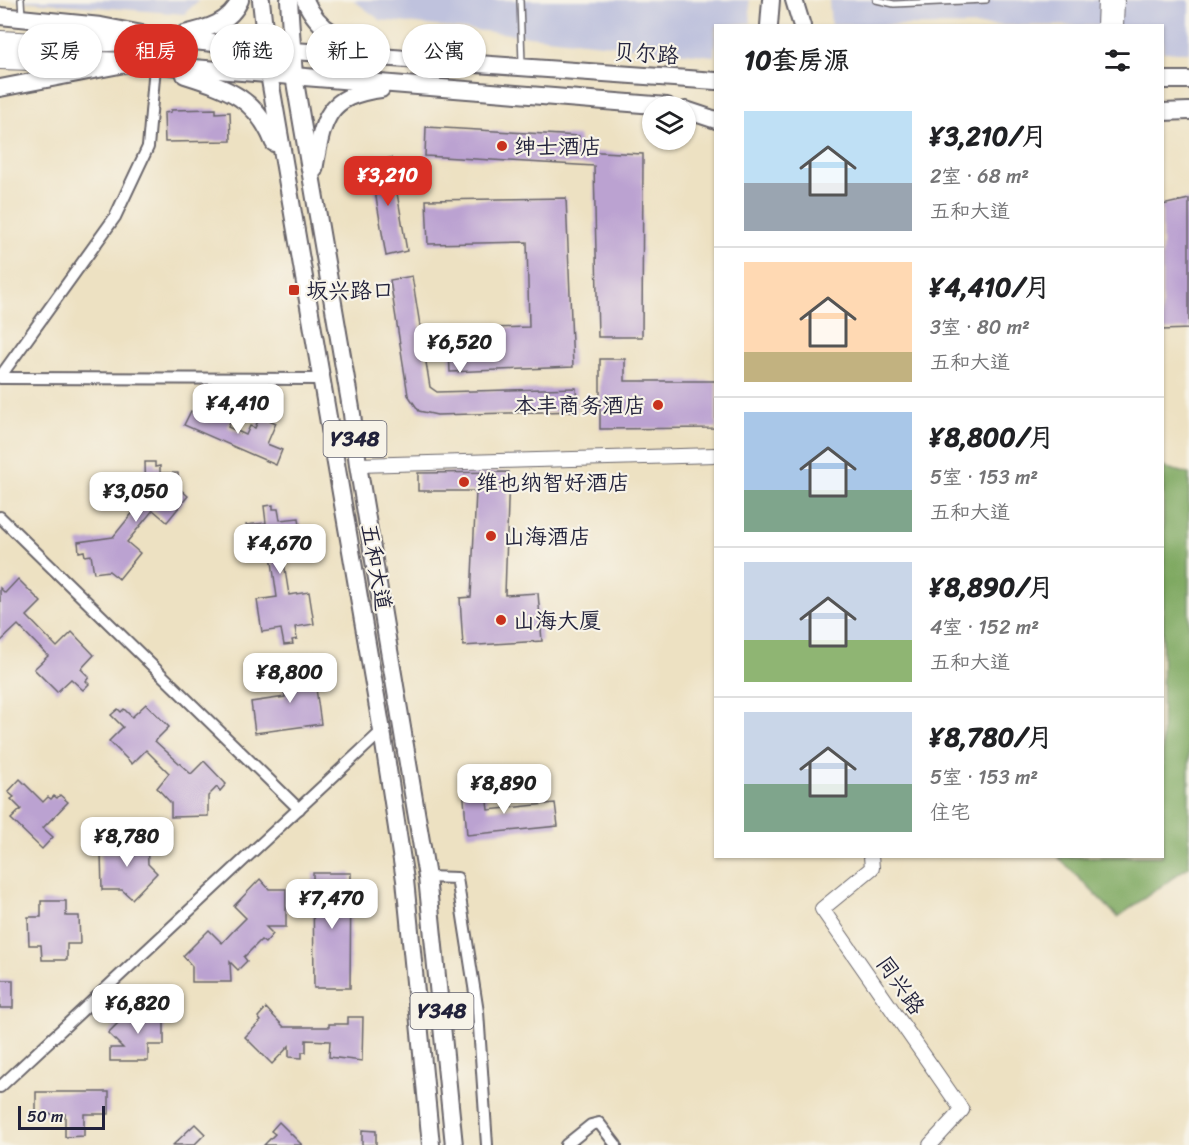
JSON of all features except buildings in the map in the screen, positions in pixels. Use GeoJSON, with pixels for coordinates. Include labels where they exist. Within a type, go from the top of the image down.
{"type":"FeatureCollection","features":[{"type":"Feature","properties":{"kind":"highway"},"geometry":{"type":"LineString","coordinates":[[0,41],[54,44],[114,41]]}},
{"type":"Feature","properties":{"kind":"highway"},"geometry":{"type":"LineString","coordinates":[[0,59],[114,63]]}},
{"type":"Feature","properties":{"kind":"main road"},"geometry":{"type":"LineString","coordinates":[[198,31],[226,19],[240,0]]}},
{"type":"Feature","properties":{"kind":"main road","name":"五和大道"},"geometry":{"type":"LineString","coordinates":[[261,0],[264,24]]}},
{"type":"Feature","properties":{"kind":"main road","name":"五和大道"},"geometry":{"type":"LineString","coordinates":[[289,0],[291,24]]}},
{"type":"Feature","properties":{"kind":"main road"},"geometry":{"type":"LineString","coordinates":[[305,0],[323,27],[336,37],[402,55]]}},
{"type":"Feature","properties":{"kind":"main road"},"geometry":{"type":"LineString","coordinates":[[769,24],[771,0]]}},
{"type":"Feature","properties":{"kind":"main road"},"geometry":{"type":"LineString","coordinates":[[794,0],[801,24]]}},
{"type":"Feature","properties":{"kind":"main road","name":"贝尔路"},"geometry":{"type":"LineString","coordinates":[[0,16],[114,29]]}},
{"type":"Feature","properties":{"kind":"main road","name":"贝尔路"},"geometry":{"type":"LineString","coordinates":[[294,51],[402,58]]}},
{"type":"Feature","properties":{"kind":"main road","name":"贝尔路"},"geometry":{"type":"LineString","coordinates":[[486,64],[714,80]]}},
{"type":"Feature","properties":{"kind":"main road"},"geometry":{"type":"LineString","coordinates":[[0,88],[114,66]]}},
{"type":"Feature","properties":{"kind":"main road"},"geometry":{"type":"LineString","coordinates":[[294,76],[642,104]]}},
{"type":"Feature","properties":{"kind":"main road","name":"五和大道"},"geometry":{"type":"LineString","coordinates":[[294,76],[352,414],[358,465],[427,877],[454,1145]]}},
{"type":"Feature","properties":{"kind":"main road"},"geometry":{"type":"LineString","coordinates":[[190,78],[239,95],[254,108],[268,128],[287,173]]}},
{"type":"Feature","properties":{"kind":"main road","name":"五和大道"},"geometry":{"type":"LineString","coordinates":[[269,78],[382,731],[405,880],[431,1145]]}},
{"type":"Feature","properties":{"kind":"main road"},"geometry":{"type":"LineString","coordinates":[[1164,81],[1189,80]]}},
{"type":"Feature","properties":{"kind":"main road"},"geometry":{"type":"LineString","coordinates":[[312,182],[320,138],[330,111],[341,102],[364,92],[410,86]]}},
{"type":"Feature","properties":{"kind":"main road"},"geometry":{"type":"LineString","coordinates":[[696,109],[714,110]]}},
{"type":"Feature","properties":{"kind":"main road"},"geometry":{"type":"LineString","coordinates":[[1164,112],[1189,111]]}},
{"type":"Feature","properties":{"kind":"main road"},"geometry":{"type":"LineString","coordinates":[[696,113],[714,119]]}},
{"type":"Feature","properties":{"kind":"street"},"geometry":{"type":"LineString","coordinates":[[1104,24],[1105,0]]}},
{"type":"Feature","properties":{"kind":"street"},"geometry":{"type":"LineString","coordinates":[[1116,24],[1117,0]]}},
{"type":"Feature","properties":{"kind":"street"},"geometry":{"type":"LineString","coordinates":[[0,378],[115,217],[148,147],[154,78]]}},
{"type":"Feature","properties":{"kind":"street"},"geometry":{"type":"LineString","coordinates":[[0,378],[322,379]]}},
{"type":"Feature","properties":{"kind":"street"},"geometry":{"type":"LineString","coordinates":[[358,465],[714,455]]}},
{"type":"Feature","properties":{"kind":"street"},"geometry":{"type":"LineString","coordinates":[[0,517],[299,809]]}},
{"type":"Feature","properties":{"kind":"street"},"geometry":{"type":"LineString","coordinates":[[0,1087],[382,731]]}},
{"type":"Feature","properties":{"kind":"street","name":"同兴路"},"geometry":{"type":"LineString","coordinates":[[871,858],[872,868],[822,909],[962,1110],[930,1145]]}},
{"type":"Feature","properties":{"kind":"street"},"geometry":{"type":"LineString","coordinates":[[427,877],[457,878],[477,1011],[487,1145]]}},
{"type":"Feature","properties":{"kind":"street"},"geometry":{"type":"LineString","coordinates":[[567,1145],[591,1125],[599,1123],[616,1145]]}},
{"type":"Feature","properties":{"kind":"lane"},"geometry":{"type":"LineString","coordinates":[[21,0],[22,18]]}},
{"type":"Feature","properties":{"kind":"lane"},"geometry":{"type":"LineString","coordinates":[[520,0],[522,66]]}},
{"type":"Feature","properties":{"kind":"lane"},"geometry":{"type":"LineString","coordinates":[[876,0],[894,4],[986,0]]}},
{"type":"Feature","properties":{"kind":"shaded area"},"geometry":{"type":"Polygon","coordinates":[[[10,0],[199,0],[184,14],[10,0]]]}},
{"type":"Feature","properties":{"kind":"shaded area"},"geometry":{"type":"Polygon","coordinates":[[[353,0],[749,0],[751,23],[714,24],[714,56],[486,31],[486,24],[417,24],[380,20],[353,0]]]}},
{"type":"Feature","properties":{"kind":"shaded area"},"geometry":{"type":"Polygon","coordinates":[[[829,0],[1189,0],[1189,52],[1164,52],[1164,24],[831,24],[829,0]]]}},
{"type":"Feature","properties":{"kind":"green space"},"geometry":{"type":"Polygon","coordinates":[[[1164,467],[1189,474],[1189,866],[1118,917],[1059,858],[1164,858],[1164,467]]]}},
{"type":"Feature","properties":{"kind":"place","name":"绅士酒店"},"geometry":{"type":"Point","coordinates":[502,146]}},
{"type":"Feature","properties":{"kind":"place","name":"坂兴路口"},"geometry":{"type":"Point","coordinates":[294,290]}},
{"type":"Feature","properties":{"kind":"place","name":"本丰商务酒店"},"geometry":{"type":"Point","coordinates":[658,405]}},
{"type":"Feature","properties":{"kind":"place","name":"维也纳智好酒店"},"geometry":{"type":"Point","coordinates":[464,482]}},
{"type":"Feature","properties":{"kind":"place","name":"山海酒店"},"geometry":{"type":"Point","coordinates":[491,536]}},
{"type":"Feature","properties":{"kind":"place","name":"山海大厦"},"geometry":{"type":"Point","coordinates":[501,620]}}]}
